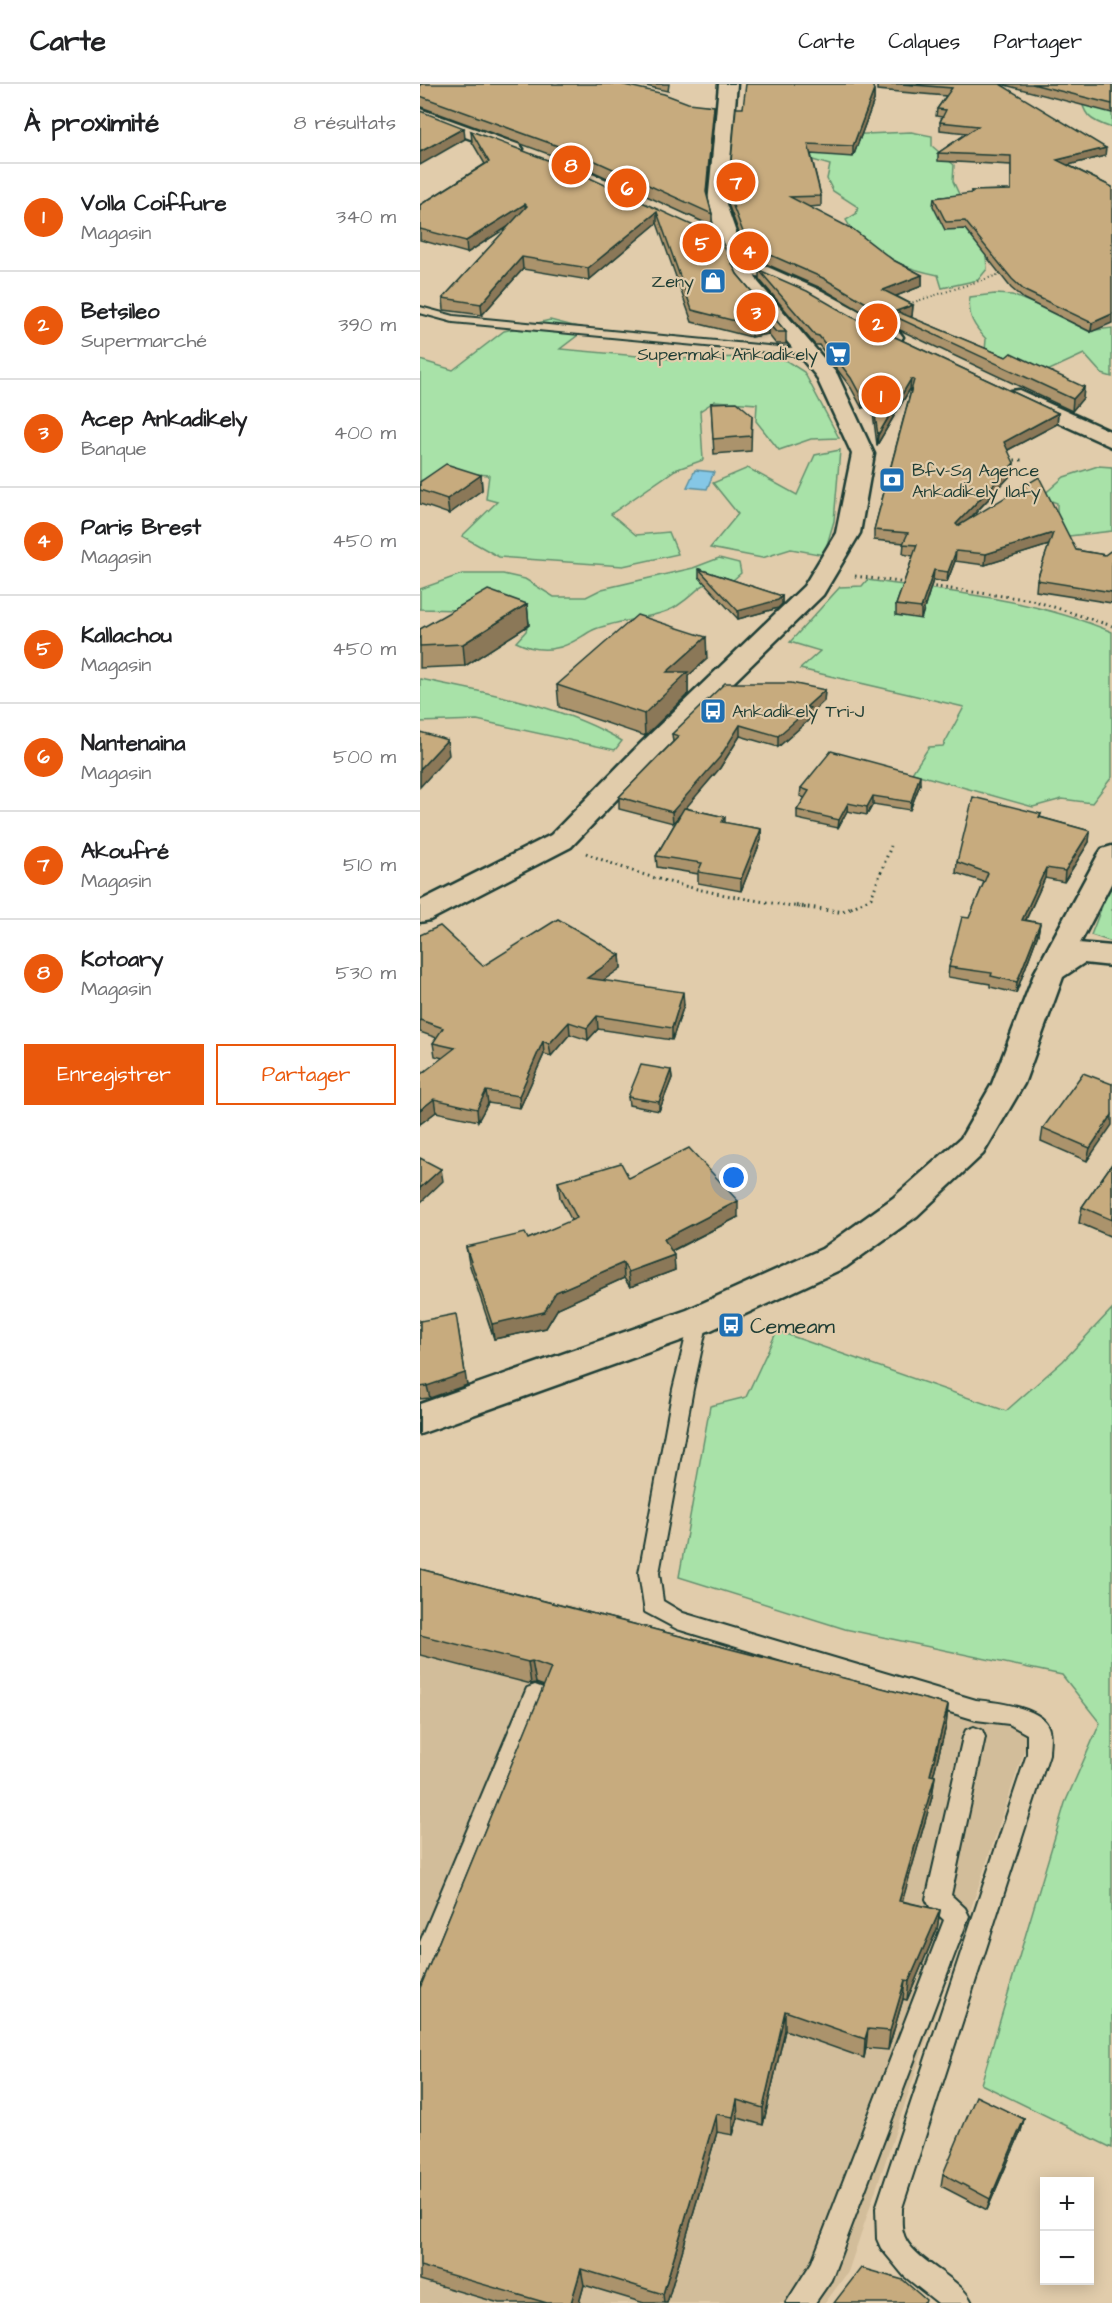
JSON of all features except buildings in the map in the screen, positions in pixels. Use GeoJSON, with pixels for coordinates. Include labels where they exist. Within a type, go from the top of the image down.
{"type":"FeatureCollection","features":[{"type":"Feature","properties":{"kind":"street"},"geometry":{"type":"LineString","coordinates":[[420,913],[561,841],[634,764],[814,590],[848,534],[863,454],[826,374],[749,284],[734,252],[717,204],[719,112],[728,84]]}},
{"type":"Feature","properties":{"kind":"street"},"geometry":{"type":"LineString","coordinates":[[420,114],[536,157],[647,203],[860,321],[912,346]]}},
{"type":"Feature","properties":{"kind":"street"},"geometry":{"type":"LineString","coordinates":[[996,385],[1112,440]]}},
{"type":"Feature","properties":{"kind":"street"},"geometry":{"type":"LineString","coordinates":[[420,1419],[699,1320],[834,1258],[905,1207],[972,1146],[1008,1084],[1050,972],[1112,855]]}},
{"type":"Feature","properties":{"kind":"street"},"geometry":{"type":"LineString","coordinates":[[1050,972],[1078,953],[1112,956]]}},
{"type":"Feature","properties":{"kind":"lane"},"geometry":{"type":"LineString","coordinates":[[420,310],[465,320],[789,351],[805,349]]}},
{"type":"Feature","properties":{"kind":"lane"},"geometry":{"type":"LineString","coordinates":[[699,1320],[683,1389],[649,1573],[653,1606],[677,1620],[965,1707],[1012,1714],[1038,1729],[1038,1754],[889,2208],[890,2240],[913,2267],[959,2303]]}},
{"type":"Feature","properties":{"kind":"lane"},"geometry":{"type":"LineString","coordinates":[[420,1971],[535,1695]]}},
{"type":"Feature","properties":{"kind":"lane"},"geometry":{"type":"LineString","coordinates":[[799,2303],[822,2271],[957,1916],[938,1899],[974,1737]]}},
{"type":"Feature","properties":{"kind":"path"},"geometry":{"type":"LineString","coordinates":[[860,321],[934,294],[1015,270]]}},
{"type":"Feature","properties":{"kind":"path"},"geometry":{"type":"LineString","coordinates":[[1004,459],[1023,460]]}},
{"type":"Feature","properties":{"kind":"path"},"geometry":{"type":"LineString","coordinates":[[825,572],[917,584]]}},
{"type":"Feature","properties":{"kind":"path"},"geometry":{"type":"LineString","coordinates":[[929,586],[1032,600],[1112,626]]}},
{"type":"Feature","properties":{"kind":"path"},"geometry":{"type":"LineString","coordinates":[[561,841],[618,867],[661,880],[734,898],[842,912],[871,898],[891,846]]}},
{"type":"Feature","properties":{"kind":"shaded area"},"geometry":{"type":"Polygon","coordinates":[[[420,1575],[579,1607],[577,1616],[1031,1731],[848,2272],[825,2303],[420,2303],[420,1575]]]}},
{"type":"Feature","properties":{"kind":"green space"},"geometry":{"type":"Polygon","coordinates":[[[1112,84],[1112,128],[1088,116],[1079,91],[1112,84]]]}},
{"type":"Feature","properties":{"kind":"green space"},"geometry":{"type":"Polygon","coordinates":[[[911,132],[932,136],[932,146],[954,165],[953,181],[964,205],[984,228],[987,269],[978,280],[942,288],[938,275],[898,263],[873,250],[853,232],[846,220],[856,214],[858,207],[833,191],[827,179],[830,165],[806,158],[820,136],[911,132]]]}},
{"type":"Feature","properties":{"kind":"green space"},"geometry":{"type":"Polygon","coordinates":[[[995,294],[1012,295],[1042,307],[1088,331],[1112,328],[1112,377],[1102,374],[1084,354],[1041,374],[985,352],[986,339],[972,320],[970,297],[995,294]]]}},
{"type":"Feature","properties":{"kind":"green space"},"geometry":{"type":"Polygon","coordinates":[[[550,320],[586,329],[560,349],[671,359],[779,356],[804,372],[839,438],[811,439],[779,450],[756,421],[757,404],[715,401],[700,411],[703,460],[675,470],[611,514],[636,535],[669,532],[678,554],[623,566],[499,557],[462,536],[497,502],[486,499],[489,475],[446,472],[420,481],[420,360],[453,370],[504,331],[550,320]]]}},
{"type":"Feature","properties":{"kind":"green space"},"geometry":{"type":"Polygon","coordinates":[[[840,450],[834,521],[824,555],[791,549],[762,558],[710,548],[738,514],[713,483],[748,468],[797,495],[815,455],[840,450]]]}},
{"type":"Feature","properties":{"kind":"green space"},"geometry":{"type":"Polygon","coordinates":[[[1098,466],[1112,467],[1112,531],[1069,536],[1050,518],[1057,511],[1057,503],[1041,497],[1064,477],[1098,466]]]}},
{"type":"Feature","properties":{"kind":"green space"},"geometry":{"type":"Polygon","coordinates":[[[719,558],[739,563],[741,573],[732,581],[705,584],[686,600],[669,610],[593,630],[556,648],[535,648],[516,642],[526,631],[529,622],[461,610],[420,609],[420,589],[462,574],[503,574],[525,579],[554,597],[586,597],[602,589],[693,568],[719,558]]]}},
{"type":"Feature","properties":{"kind":"green space"},"geometry":{"type":"Polygon","coordinates":[[[867,580],[1022,604],[1083,621],[1112,632],[1112,777],[1092,803],[1062,799],[1033,807],[912,773],[929,747],[943,746],[964,707],[800,669],[820,651],[790,642],[840,587],[862,586],[867,580]]]}},
{"type":"Feature","properties":{"kind":"green space"},"geometry":{"type":"Polygon","coordinates":[[[420,679],[498,695],[550,709],[575,718],[622,741],[615,750],[477,720],[420,722],[420,679]]]}},
{"type":"Feature","properties":{"kind":"green space"},"geometry":{"type":"Polygon","coordinates":[[[1112,880],[1112,942],[1091,935],[1112,880]]]}},
{"type":"Feature","properties":{"kind":"green space"},"geometry":{"type":"Polygon","coordinates":[[[1112,1309],[1112,2148],[981,2084],[1065,1803],[1100,1723],[1062,1675],[845,1629],[679,1577],[710,1406],[746,1397],[777,1331],[1006,1411],[1063,1361],[1112,1309]]]}},
{"type":"Feature","properties":{"kind":"water"},"geometry":{"type":"Polygon","coordinates":[[[695,470],[714,472],[707,489],[687,487],[695,470]]]}},
{"type":"Feature","properties":{"kind":"place","name":"Kotoary"},"geometry":{"type":"Point","coordinates":[571,165]}},
{"type":"Feature","properties":{"kind":"place","name":"Akoufré"},"geometry":{"type":"Point","coordinates":[736,182]}},
{"type":"Feature","properties":{"kind":"place","name":"Nantenaina"},"geometry":{"type":"Point","coordinates":[627,188]}},
{"type":"Feature","properties":{"kind":"place","name":"Kallachou"},"geometry":{"type":"Point","coordinates":[702,243]}},
{"type":"Feature","properties":{"kind":"place","name":"Paris Brest"},"geometry":{"type":"Point","coordinates":[749,251]}},
{"type":"Feature","properties":{"kind":"place","name":"Zeny"},"geometry":{"type":"Point","coordinates":[713,281]}},
{"type":"Feature","properties":{"kind":"place","name":"Acep Ankadikely"},"geometry":{"type":"Point","coordinates":[756,312]}},
{"type":"Feature","properties":{"kind":"place","name":"Betsileo"},"geometry":{"type":"Point","coordinates":[878,323]}},
{"type":"Feature","properties":{"kind":"place","name":"Supermaki Ankadikely"},"geometry":{"type":"Point","coordinates":[838,354]}},
{"type":"Feature","properties":{"kind":"place","name":"Volla Coiffure"},"geometry":{"type":"Point","coordinates":[881,395]}},
{"type":"Feature","properties":{"kind":"place","name":"Bfv-Sg Agence Ankadikely Ilafy"},"geometry":{"type":"Point","coordinates":[892,480]}},
{"type":"Feature","properties":{"kind":"place","name":"Ankadikely Tri-J"},"geometry":{"type":"Point","coordinates":[713,711]}},
{"type":"Feature","properties":{"kind":"place","name":"Cemeam"},"geometry":{"type":"Point","coordinates":[731,1325]}}]}
